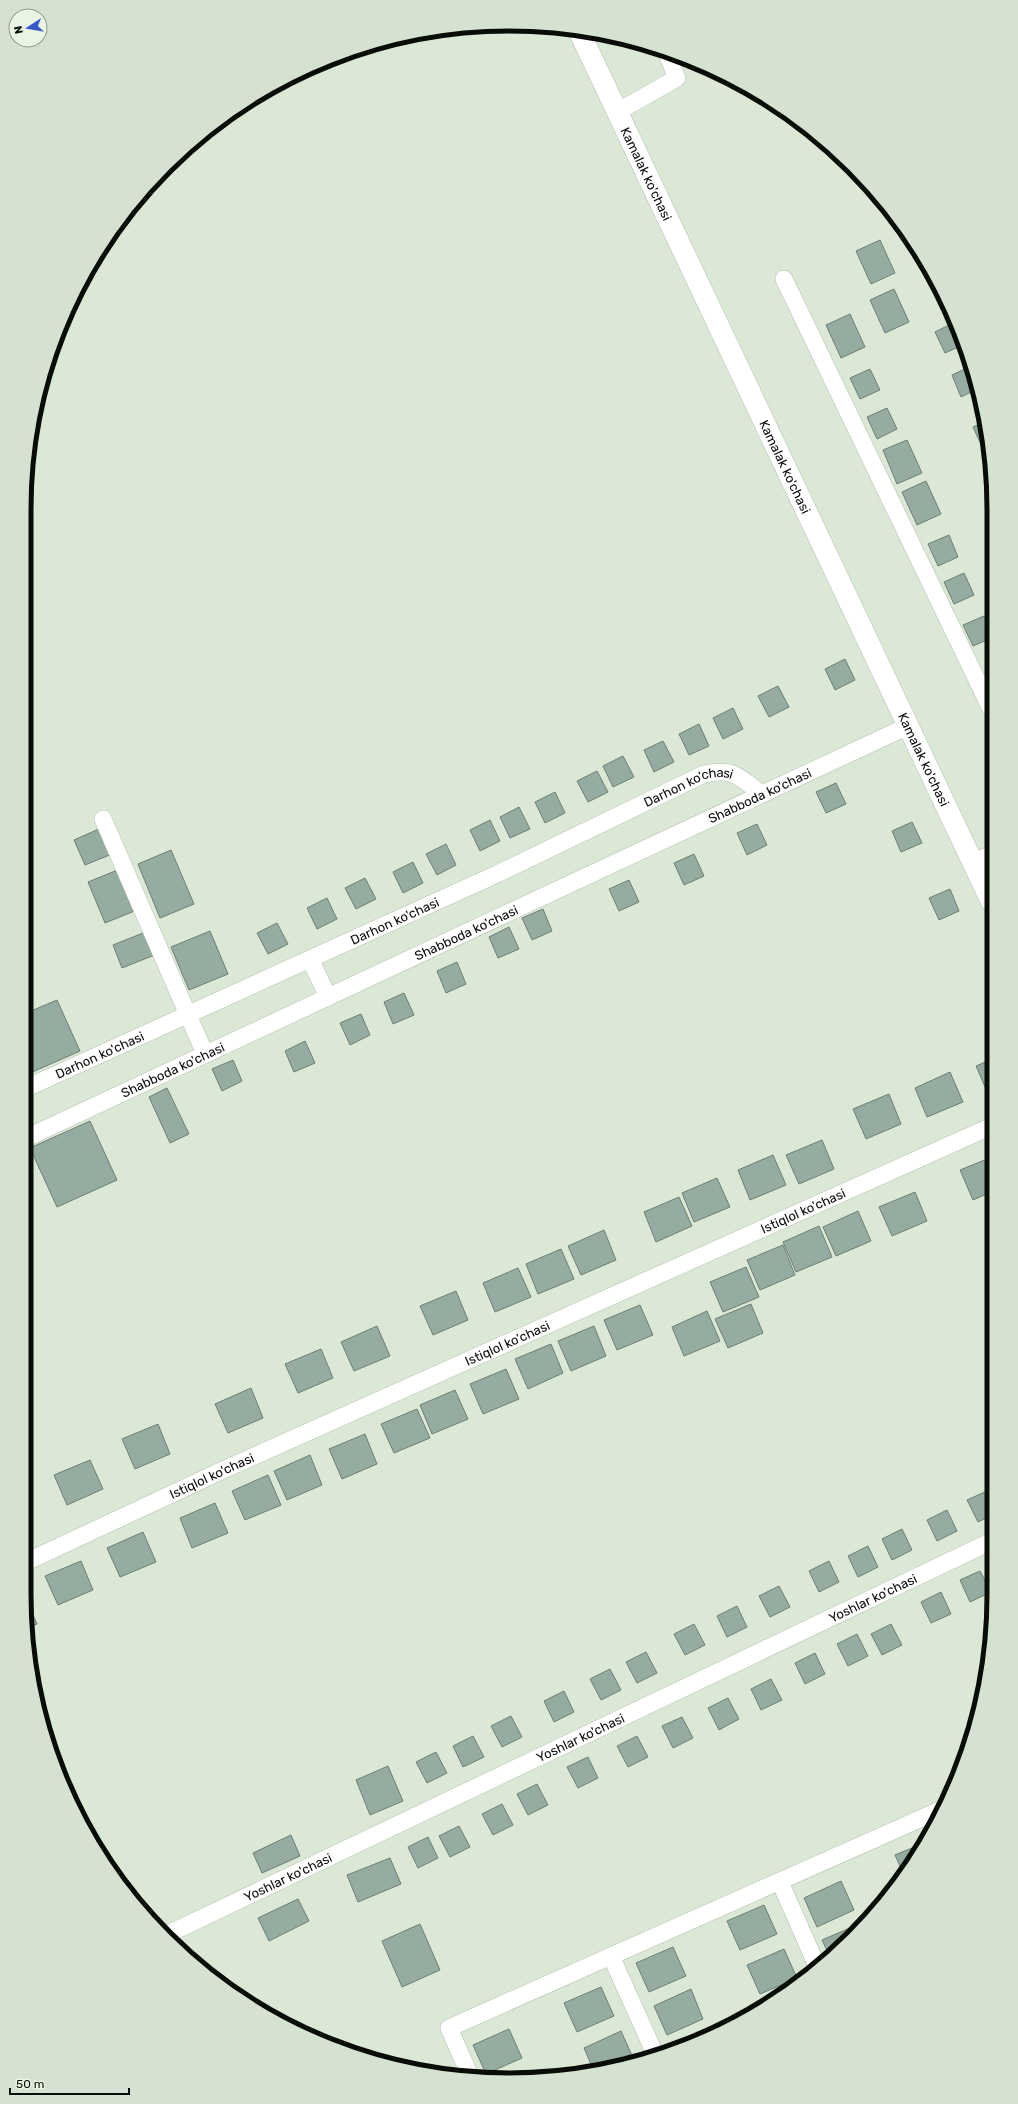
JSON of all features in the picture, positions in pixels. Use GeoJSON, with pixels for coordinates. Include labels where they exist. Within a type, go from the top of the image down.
{"type":"FeatureCollection","features":[{"type":"Feature","properties":{"kind":"main road","name":"Kamalak ko'chasi"},"geometry":{"type":"LineString","coordinates":[[582,37],[908,726],[982,859],[987,880]]}},
{"type":"Feature","properties":{"kind":"street"},"geometry":{"type":"LineString","coordinates":[[618,112],[677,78],[669,58]]}},
{"type":"Feature","properties":{"kind":"street"},"geometry":{"type":"LineString","coordinates":[[784,279],[987,701]]}},
{"type":"Feature","properties":{"kind":"street","name":"Shabboda ko'chasi"},"geometry":{"type":"LineString","coordinates":[[31,1136],[908,726]]}},
{"type":"Feature","properties":{"kind":"street","name":"Darhon ko'chasi"},"geometry":{"type":"LineString","coordinates":[[31,1086],[497,874],[704,774],[721,771],[739,776],[761,794]]}},
{"type":"Feature","properties":{"kind":"street"},"geometry":{"type":"LineString","coordinates":[[103,819],[205,1054]]}},
{"type":"Feature","properties":{"kind":"street"},"geometry":{"type":"LineString","coordinates":[[310,959],[328,997]]}},
{"type":"Feature","properties":{"kind":"street","name":"Istiqlol ko'chasi"},"geometry":{"type":"LineString","coordinates":[[31,1560],[223,1470],[987,1128]]}},
{"type":"Feature","properties":{"kind":"street","name":"Yoshlar ko'chasi"},"geometry":{"type":"LineString","coordinates":[[171,1933],[987,1543]]}},
{"type":"Feature","properties":{"kind":"street"},"geometry":{"type":"LineString","coordinates":[[468,2071],[449,2028],[934,1814]]}},
{"type":"Feature","properties":{"kind":"street"},"geometry":{"type":"LineString","coordinates":[[780,1882],[815,1961]]}},
{"type":"Feature","properties":{"kind":"street"},"geometry":{"type":"LineString","coordinates":[[611,1956],[654,2051]]}},
{"type":"Feature","properties":{"kind":"building"},"geometry":{"type":"Polygon","coordinates":[[[880,240],[895,273],[871,284],[856,251],[880,240]]]}},
{"type":"Feature","properties":{"kind":"building"},"geometry":{"type":"Polygon","coordinates":[[[894,289],[909,322],[885,333],[870,300],[894,289]]]}},
{"type":"Feature","properties":{"kind":"building"},"geometry":{"type":"Polygon","coordinates":[[[850,314],[865,347],[841,358],[826,325],[850,314]]]}},
{"type":"Feature","properties":{"kind":"building"},"geometry":{"type":"Polygon","coordinates":[[[950,324],[959,347],[945,353],[935,332],[950,324]]]}},
{"type":"Feature","properties":{"kind":"building"},"geometry":{"type":"Polygon","coordinates":[[[966,368],[972,391],[961,397],[952,375],[966,368]]]}},
{"type":"Feature","properties":{"kind":"building"},"geometry":{"type":"Polygon","coordinates":[[[870,369],[880,390],[860,399],[850,378],[870,369]]]}},
{"type":"Feature","properties":{"kind":"building"},"geometry":{"type":"Polygon","coordinates":[[[887,408],[897,429],[877,439],[867,417],[887,408]]]}},
{"type":"Feature","properties":{"kind":"building"},"geometry":{"type":"Polygon","coordinates":[[[979,424],[983,449],[973,427],[979,424]]]}},
{"type":"Feature","properties":{"kind":"building"},"geometry":{"type":"Polygon","coordinates":[[[907,440],[922,473],[897,484],[883,450],[907,440]]]}},
{"type":"Feature","properties":{"kind":"building"},"geometry":{"type":"Polygon","coordinates":[[[926,481],[941,514],[917,525],[902,492],[926,481]]]}},
{"type":"Feature","properties":{"kind":"building"},"geometry":{"type":"Polygon","coordinates":[[[949,535],[958,557],[938,566],[928,544],[949,535]]]}},
{"type":"Feature","properties":{"kind":"building"},"geometry":{"type":"Polygon","coordinates":[[[964,573],[974,595],[954,604],[944,582],[964,573]]]}},
{"type":"Feature","properties":{"kind":"building"},"geometry":{"type":"Polygon","coordinates":[[[984,616],[987,623],[987,640],[973,646],[963,625],[984,616]]]}},
{"type":"Feature","properties":{"kind":"building"},"geometry":{"type":"Polygon","coordinates":[[[845,659],[855,680],[835,690],[825,669],[845,659]]]}},
{"type":"Feature","properties":{"kind":"building"},"geometry":{"type":"Polygon","coordinates":[[[778,686],[789,707],[769,717],[758,696],[778,686]]]}},
{"type":"Feature","properties":{"kind":"building"},"geometry":{"type":"Polygon","coordinates":[[[733,708],[743,729],[723,739],[713,718],[733,708]]]}},
{"type":"Feature","properties":{"kind":"building"},"geometry":{"type":"Polygon","coordinates":[[[699,724],[709,746],[689,755],[679,734],[699,724]]]}},
{"type":"Feature","properties":{"kind":"building"},"geometry":{"type":"Polygon","coordinates":[[[663,741],[674,762],[654,772],[644,750],[663,741]]]}},
{"type":"Feature","properties":{"kind":"building"},"geometry":{"type":"Polygon","coordinates":[[[623,756],[634,777],[613,787],[603,766],[623,756]]]}},
{"type":"Feature","properties":{"kind":"building"},"geometry":{"type":"Polygon","coordinates":[[[597,771],[608,792],[588,802],[577,781],[597,771]]]}},
{"type":"Feature","properties":{"kind":"building"},"geometry":{"type":"Polygon","coordinates":[[[836,783],[846,804],[826,813],[816,792],[836,783]]]}},
{"type":"Feature","properties":{"kind":"building"},"geometry":{"type":"Polygon","coordinates":[[[555,792],[565,813],[545,823],[535,802],[555,792]]]}},
{"type":"Feature","properties":{"kind":"building"},"geometry":{"type":"Polygon","coordinates":[[[519,807],[530,829],[510,838],[500,817],[519,807]]]}},
{"type":"Feature","properties":{"kind":"building"},"geometry":{"type":"Polygon","coordinates":[[[490,820],[500,841],[480,851],[470,830],[490,820]]]}},
{"type":"Feature","properties":{"kind":"building"},"geometry":{"type":"Polygon","coordinates":[[[912,822],[922,843],[901,852],[892,831],[912,822]]]}},
{"type":"Feature","properties":{"kind":"building"},"geometry":{"type":"Polygon","coordinates":[[[757,824],[767,845],[747,855],[737,833],[757,824]]]}},
{"type":"Feature","properties":{"kind":"building"},"geometry":{"type":"Polygon","coordinates":[[[101,828],[112,854],[85,865],[74,840],[101,828]]]}},
{"type":"Feature","properties":{"kind":"building"},"geometry":{"type":"Polygon","coordinates":[[[446,844],[456,865],[437,875],[426,854],[446,844]]]}},
{"type":"Feature","properties":{"kind":"building"},"geometry":{"type":"Polygon","coordinates":[[[171,850],[194,904],[160,918],[138,864],[171,850]]]}},
{"type":"Feature","properties":{"kind":"building"},"geometry":{"type":"Polygon","coordinates":[[[694,854],[704,876],[684,885],[674,863],[694,854]]]}},
{"type":"Feature","properties":{"kind":"building"},"geometry":{"type":"Polygon","coordinates":[[[413,862],[423,883],[403,893],[393,872],[413,862]]]}},
{"type":"Feature","properties":{"kind":"building"},"geometry":{"type":"Polygon","coordinates":[[[120,869],[137,910],[105,923],[88,882],[120,869]]]}},
{"type":"Feature","properties":{"kind":"building"},"geometry":{"type":"Polygon","coordinates":[[[365,878],[376,899],[356,909],[345,888],[365,878]]]}},
{"type":"Feature","properties":{"kind":"building"},"geometry":{"type":"Polygon","coordinates":[[[629,880],[639,902],[619,911],[609,889],[629,880]]]}},
{"type":"Feature","properties":{"kind":"building"},"geometry":{"type":"Polygon","coordinates":[[[950,889],[959,911],[939,920],[929,898],[950,889]]]}},
{"type":"Feature","properties":{"kind":"building"},"geometry":{"type":"Polygon","coordinates":[[[327,898],[337,919],[317,929],[307,908],[327,898]]]}},
{"type":"Feature","properties":{"kind":"building"},"geometry":{"type":"Polygon","coordinates":[[[543,909],[552,931],[532,940],[522,918],[543,909]]]}},
{"type":"Feature","properties":{"kind":"building"},"geometry":{"type":"Polygon","coordinates":[[[277,923],[288,944],[268,954],[257,933],[277,923]]]}},
{"type":"Feature","properties":{"kind":"building"},"geometry":{"type":"Polygon","coordinates":[[[509,927],[519,949],[498,958],[489,937],[509,927]]]}},
{"type":"Feature","properties":{"kind":"building"},"geometry":{"type":"Polygon","coordinates":[[[148,931],[157,954],[122,968],[113,945],[148,931]]]}},
{"type":"Feature","properties":{"kind":"building"},"geometry":{"type":"Polygon","coordinates":[[[210,931],[228,974],[189,990],[171,947],[210,931]]]}},
{"type":"Feature","properties":{"kind":"building"},"geometry":{"type":"Polygon","coordinates":[[[457,962],[466,984],[446,993],[437,971],[457,962]]]}},
{"type":"Feature","properties":{"kind":"building"},"geometry":{"type":"Polygon","coordinates":[[[404,993],[414,1015],[393,1024],[384,1002],[404,993]]]}},
{"type":"Feature","properties":{"kind":"building"},"geometry":{"type":"Polygon","coordinates":[[[57,1000],[80,1051],[31,1073],[31,1011],[57,1000]]]}},
{"type":"Feature","properties":{"kind":"building"},"geometry":{"type":"Polygon","coordinates":[[[361,1014],[370,1035],[350,1045],[340,1023],[361,1014]]]}},
{"type":"Feature","properties":{"kind":"building"},"geometry":{"type":"Polygon","coordinates":[[[305,1041],[315,1063],[294,1072],[285,1051],[305,1041]]]}},
{"type":"Feature","properties":{"kind":"building"},"geometry":{"type":"Polygon","coordinates":[[[233,1060],[242,1081],[222,1091],[212,1069],[233,1060]]]}},
{"type":"Feature","properties":{"kind":"building"},"geometry":{"type":"Polygon","coordinates":[[[987,1061],[987,1091],[976,1066],[987,1061]]]}},
{"type":"Feature","properties":{"kind":"building"},"geometry":{"type":"Polygon","coordinates":[[[950,1072],[963,1102],[927,1117],[915,1088],[950,1072]]]}},
{"type":"Feature","properties":{"kind":"building"},"geometry":{"type":"Polygon","coordinates":[[[167,1088],[189,1134],[170,1143],[149,1097],[167,1088]]]}},
{"type":"Feature","properties":{"kind":"building"},"geometry":{"type":"Polygon","coordinates":[[[889,1094],[901,1124],[866,1139],[853,1109],[889,1094]]]}},
{"type":"Feature","properties":{"kind":"building"},"geometry":{"type":"Polygon","coordinates":[[[90,1121],[117,1180],[57,1207],[31,1148],[90,1121]]]}},
{"type":"Feature","properties":{"kind":"building"},"geometry":{"type":"Polygon","coordinates":[[[822,1140],[834,1169],[799,1184],[786,1155],[822,1140]]]}},
{"type":"Feature","properties":{"kind":"building"},"geometry":{"type":"Polygon","coordinates":[[[773,1155],[786,1185],[750,1200],[738,1170],[773,1155]]]}},
{"type":"Feature","properties":{"kind":"building"},"geometry":{"type":"Polygon","coordinates":[[[987,1159],[987,1194],[973,1200],[960,1170],[987,1159]]]}},
{"type":"Feature","properties":{"kind":"building"},"geometry":{"type":"Polygon","coordinates":[[[717,1178],[730,1207],[694,1222],[682,1193],[717,1178]]]}},
{"type":"Feature","properties":{"kind":"building"},"geometry":{"type":"Polygon","coordinates":[[[915,1192],[927,1221],[892,1236],[879,1207],[915,1192]]]}},
{"type":"Feature","properties":{"kind":"building"},"geometry":{"type":"Polygon","coordinates":[[[679,1197],[692,1226],[656,1242],[644,1212],[679,1197]]]}},
{"type":"Feature","properties":{"kind":"building"},"geometry":{"type":"Polygon","coordinates":[[[858,1211],[871,1241],[836,1256],[823,1227],[858,1211]]]}},
{"type":"Feature","properties":{"kind":"building"},"geometry":{"type":"Polygon","coordinates":[[[819,1226],[832,1257],[796,1272],[783,1242],[819,1226]]]}},
{"type":"Feature","properties":{"kind":"building"},"geometry":{"type":"Polygon","coordinates":[[[604,1230],[616,1260],[581,1275],[568,1246],[604,1230]]]}},
{"type":"Feature","properties":{"kind":"building"},"geometry":{"type":"Polygon","coordinates":[[[783,1245],[795,1275],[760,1290],[747,1260],[783,1245]]]}},
{"type":"Feature","properties":{"kind":"building"},"geometry":{"type":"Polygon","coordinates":[[[561,1249],[574,1279],[538,1294],[526,1264],[561,1249]]]}},
{"type":"Feature","properties":{"kind":"building"},"geometry":{"type":"Polygon","coordinates":[[[746,1267],[759,1297],[723,1312],[710,1282],[746,1267]]]}},
{"type":"Feature","properties":{"kind":"building"},"geometry":{"type":"Polygon","coordinates":[[[518,1268],[531,1297],[495,1312],[483,1283],[518,1268]]]}},
{"type":"Feature","properties":{"kind":"building"},"geometry":{"type":"Polygon","coordinates":[[[456,1291],[468,1320],[433,1335],[420,1306],[456,1291]]]}},
{"type":"Feature","properties":{"kind":"building"},"geometry":{"type":"Polygon","coordinates":[[[751,1304],[763,1333],[728,1348],[715,1319],[751,1304]]]}},
{"type":"Feature","properties":{"kind":"building"},"geometry":{"type":"Polygon","coordinates":[[[640,1305],[653,1335],[617,1350],[604,1320],[640,1305]]]}},
{"type":"Feature","properties":{"kind":"building"},"geometry":{"type":"Polygon","coordinates":[[[707,1311],[720,1341],[684,1356],[672,1327],[707,1311]]]}},
{"type":"Feature","properties":{"kind":"building"},"geometry":{"type":"Polygon","coordinates":[[[377,1326],[390,1356],[354,1371],[341,1342],[377,1326]]]}},
{"type":"Feature","properties":{"kind":"building"},"geometry":{"type":"Polygon","coordinates":[[[594,1326],[606,1356],[571,1371],[558,1341],[594,1326]]]}},
{"type":"Feature","properties":{"kind":"building"},"geometry":{"type":"Polygon","coordinates":[[[551,1344],[563,1373],[528,1389],[515,1359],[551,1344]]]}},
{"type":"Feature","properties":{"kind":"building"},"geometry":{"type":"Polygon","coordinates":[[[321,1349],[333,1378],[298,1393],[285,1364],[321,1349]]]}},
{"type":"Feature","properties":{"kind":"building"},"geometry":{"type":"Polygon","coordinates":[[[506,1369],[519,1399],[483,1414],[470,1384],[506,1369]]]}},
{"type":"Feature","properties":{"kind":"building"},"geometry":{"type":"Polygon","coordinates":[[[251,1388],[263,1418],[228,1433],[215,1404],[251,1388]]]}},
{"type":"Feature","properties":{"kind":"building"},"geometry":{"type":"Polygon","coordinates":[[[455,1390],[468,1419],[432,1434],[420,1405],[455,1390]]]}},
{"type":"Feature","properties":{"kind":"building"},"geometry":{"type":"Polygon","coordinates":[[[417,1409],[430,1438],[394,1453],[381,1424],[417,1409]]]}},
{"type":"Feature","properties":{"kind":"building"},"geometry":{"type":"Polygon","coordinates":[[[158,1424],[170,1454],[135,1469],[122,1439],[158,1424]]]}},
{"type":"Feature","properties":{"kind":"building"},"geometry":{"type":"Polygon","coordinates":[[[365,1434],[377,1464],[342,1479],[329,1449],[365,1434]]]}},
{"type":"Feature","properties":{"kind":"building"},"geometry":{"type":"Polygon","coordinates":[[[310,1455],[322,1485],[287,1500],[274,1471],[310,1455]]]}},
{"type":"Feature","properties":{"kind":"building"},"geometry":{"type":"Polygon","coordinates":[[[90,1460],[103,1489],[67,1505],[54,1475],[90,1460]]]}},
{"type":"Feature","properties":{"kind":"building"},"geometry":{"type":"Polygon","coordinates":[[[268,1475],[281,1505],[245,1520],[232,1491],[268,1475]]]}},
{"type":"Feature","properties":{"kind":"building"},"geometry":{"type":"Polygon","coordinates":[[[987,1491],[987,1518],[978,1522],[967,1500],[987,1491]]]}},
{"type":"Feature","properties":{"kind":"building"},"geometry":{"type":"Polygon","coordinates":[[[215,1503],[228,1533],[192,1548],[180,1518],[215,1503]]]}},
{"type":"Feature","properties":{"kind":"building"},"geometry":{"type":"Polygon","coordinates":[[[947,1510],[957,1531],[937,1541],[927,1520],[947,1510]]]}},
{"type":"Feature","properties":{"kind":"building"},"geometry":{"type":"Polygon","coordinates":[[[902,1529],[912,1550],[892,1560],[882,1539],[902,1529]]]}},
{"type":"Feature","properties":{"kind":"building"},"geometry":{"type":"Polygon","coordinates":[[[143,1532],[156,1562],[120,1577],[107,1548],[143,1532]]]}},
{"type":"Feature","properties":{"kind":"building"},"geometry":{"type":"Polygon","coordinates":[[[868,1546],[878,1567],[858,1577],[848,1556],[868,1546]]]}},
{"type":"Feature","properties":{"kind":"building"},"geometry":{"type":"Polygon","coordinates":[[[81,1561],[93,1590],[58,1605],[45,1576],[81,1561]]]}},
{"type":"Feature","properties":{"kind":"building"},"geometry":{"type":"Polygon","coordinates":[[[829,1561],[839,1582],[819,1592],[809,1571],[829,1561]]]}},
{"type":"Feature","properties":{"kind":"building"},"geometry":{"type":"Polygon","coordinates":[[[980,1571],[987,1584],[987,1594],[970,1602],[960,1580],[980,1571]]]}},
{"type":"Feature","properties":{"kind":"building"},"geometry":{"type":"Polygon","coordinates":[[[779,1586],[790,1607],[770,1617],[759,1596],[779,1586]]]}},
{"type":"Feature","properties":{"kind":"building"},"geometry":{"type":"Polygon","coordinates":[[[941,1592],[951,1614],[931,1623],[921,1602],[941,1592]]]}},
{"type":"Feature","properties":{"kind":"building"},"geometry":{"type":"Polygon","coordinates":[[[737,1606],[747,1627],[727,1637],[717,1616],[737,1606]]]}},
{"type":"Feature","properties":{"kind":"building"},"geometry":{"type":"Polygon","coordinates":[[[32,1611],[37,1624],[32,1626],[32,1611]]]}},
{"type":"Feature","properties":{"kind":"building"},"geometry":{"type":"Polygon","coordinates":[[[694,1624],[705,1645],[685,1655],[674,1634],[694,1624]]]}},
{"type":"Feature","properties":{"kind":"building"},"geometry":{"type":"Polygon","coordinates":[[[891,1624],[902,1645],[882,1655],[871,1634],[891,1624]]]}},
{"type":"Feature","properties":{"kind":"building"},"geometry":{"type":"Polygon","coordinates":[[[857,1634],[868,1656],[848,1666],[837,1644],[857,1634]]]}},
{"type":"Feature","properties":{"kind":"building"},"geometry":{"type":"Polygon","coordinates":[[[646,1652],[657,1673],[637,1683],[626,1662],[646,1652]]]}},
{"type":"Feature","properties":{"kind":"building"},"geometry":{"type":"Polygon","coordinates":[[[815,1653],[825,1674],[805,1684],[795,1663],[815,1653]]]}},
{"type":"Feature","properties":{"kind":"building"},"geometry":{"type":"Polygon","coordinates":[[[610,1669],[621,1690],[601,1700],[590,1679],[610,1669]]]}},
{"type":"Feature","properties":{"kind":"building"},"geometry":{"type":"Polygon","coordinates":[[[771,1679],[782,1700],[761,1710],[751,1689],[771,1679]]]}},
{"type":"Feature","properties":{"kind":"building"},"geometry":{"type":"Polygon","coordinates":[[[564,1691],[574,1712],[554,1722],[544,1701],[564,1691]]]}},
{"type":"Feature","properties":{"kind":"building"},"geometry":{"type":"Polygon","coordinates":[[[728,1698],[739,1719],[719,1730],[708,1708],[728,1698]]]}},
{"type":"Feature","properties":{"kind":"building"},"geometry":{"type":"Polygon","coordinates":[[[511,1716],[522,1737],[502,1747],[491,1726],[511,1716]]]}},
{"type":"Feature","properties":{"kind":"building"},"geometry":{"type":"Polygon","coordinates":[[[682,1717],[693,1738],[673,1748],[662,1726],[682,1717]]]}},
{"type":"Feature","properties":{"kind":"building"},"geometry":{"type":"Polygon","coordinates":[[[473,1736],[484,1757],[463,1767],[453,1746],[473,1736]]]}},
{"type":"Feature","properties":{"kind":"building"},"geometry":{"type":"Polygon","coordinates":[[[637,1736],[648,1757],[628,1767],[617,1746],[637,1736]]]}},
{"type":"Feature","properties":{"kind":"building"},"geometry":{"type":"Polygon","coordinates":[[[436,1752],[447,1773],[427,1783],[416,1762],[436,1752]]]}},
{"type":"Feature","properties":{"kind":"building"},"geometry":{"type":"Polygon","coordinates":[[[588,1757],[598,1778],[578,1788],[567,1767],[588,1757]]]}},
{"type":"Feature","properties":{"kind":"building"},"geometry":{"type":"Polygon","coordinates":[[[388,1766],[403,1801],[370,1815],[356,1780],[388,1766]]]}},
{"type":"Feature","properties":{"kind":"building"},"geometry":{"type":"Polygon","coordinates":[[[537,1784],[548,1805],[528,1815],[517,1794],[537,1784]]]}},
{"type":"Feature","properties":{"kind":"building"},"geometry":{"type":"Polygon","coordinates":[[[502,1804],[513,1825],[493,1835],[482,1814],[502,1804]]]}},
{"type":"Feature","properties":{"kind":"building"},"geometry":{"type":"Polygon","coordinates":[[[459,1826],[470,1847],[450,1857],[439,1836],[459,1826]]]}},
{"type":"Feature","properties":{"kind":"building"},"geometry":{"type":"Polygon","coordinates":[[[291,1835],[300,1856],[262,1873],[253,1853],[291,1835]]]}},
{"type":"Feature","properties":{"kind":"building"},"geometry":{"type":"Polygon","coordinates":[[[428,1837],[438,1858],[418,1868],[408,1847],[428,1837]]]}},
{"type":"Feature","properties":{"kind":"building"},"geometry":{"type":"Polygon","coordinates":[[[915,1847],[901,1868],[895,1855],[915,1847]]]}},
{"type":"Feature","properties":{"kind":"building"},"geometry":{"type":"Polygon","coordinates":[[[390,1858],[401,1884],[358,1902],[347,1875],[390,1858]]]}},
{"type":"Feature","properties":{"kind":"building"},"geometry":{"type":"Polygon","coordinates":[[[841,1881],[854,1910],[817,1927],[804,1898],[841,1881]]]}},
{"type":"Feature","properties":{"kind":"building"},"geometry":{"type":"Polygon","coordinates":[[[298,1899],[309,1921],[269,1941],[258,1918],[298,1899]]]}},
{"type":"Feature","properties":{"kind":"building"},"geometry":{"type":"Polygon","coordinates":[[[764,1905],[777,1934],[740,1950],[727,1921],[764,1905]]]}},
{"type":"Feature","properties":{"kind":"building"},"geometry":{"type":"Polygon","coordinates":[[[420,1924],[440,1970],[402,1987],[382,1941],[420,1924]]]}},
{"type":"Feature","properties":{"kind":"building"},"geometry":{"type":"Polygon","coordinates":[[[853,1927],[827,1951],[822,1940],[853,1927]]]}},
{"type":"Feature","properties":{"kind":"building"},"geometry":{"type":"Polygon","coordinates":[[[673,1947],[686,1976],[649,1992],[636,1963],[673,1947]]]}},
{"type":"Feature","properties":{"kind":"building"},"geometry":{"type":"Polygon","coordinates":[[[784,1949],[796,1977],[791,1981],[760,1994],[747,1965],[784,1949]]]}},
{"type":"Feature","properties":{"kind":"building"},"geometry":{"type":"Polygon","coordinates":[[[601,1987],[614,2016],[577,2032],[564,2003],[601,1987]]]}},
{"type":"Feature","properties":{"kind":"building"},"geometry":{"type":"Polygon","coordinates":[[[691,1989],[703,2019],[667,2035],[654,2006],[691,1989]]]}},
{"type":"Feature","properties":{"kind":"building"},"geometry":{"type":"Polygon","coordinates":[[[509,2029],[522,2058],[490,2072],[485,2072],[473,2045],[509,2029]]]}},
{"type":"Feature","properties":{"kind":"building"},"geometry":{"type":"Polygon","coordinates":[[[621,2031],[633,2057],[592,2066],[584,2048],[621,2031]]]}}]}
